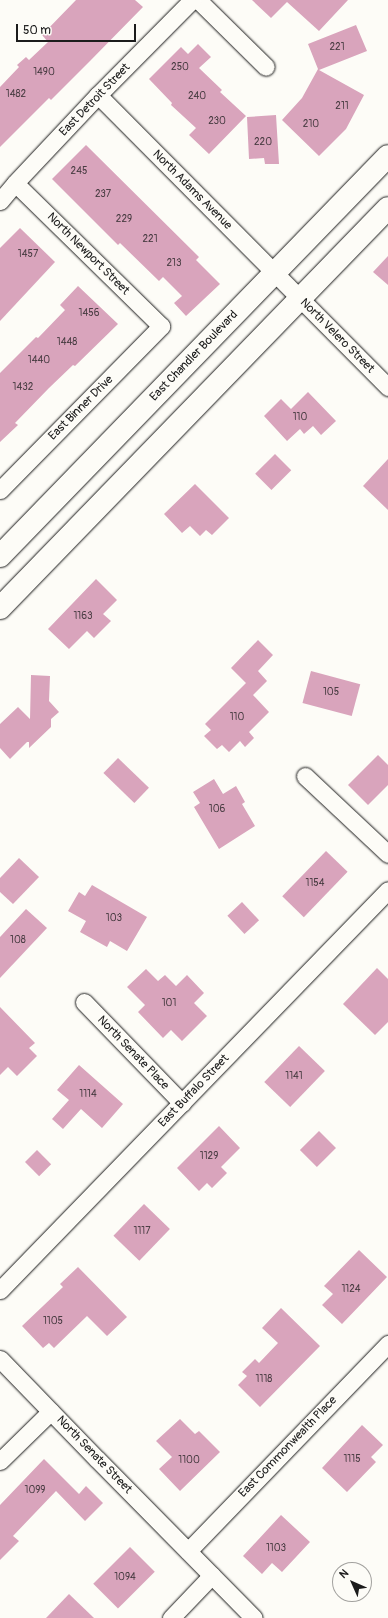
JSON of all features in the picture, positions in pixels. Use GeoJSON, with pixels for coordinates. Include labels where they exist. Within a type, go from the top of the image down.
{"type":"FeatureCollection","features":[{"type":"Feature","properties":{"kind":"main road","name":"East Chandler Boulevard"},"geometry":{"type":"LineString","coordinates":[[0,608],[287,285],[388,156]]}},
{"type":"Feature","properties":{"kind":"main road","name":"East Chandler Boulevard"},"geometry":{"type":"LineString","coordinates":[[0,556],[287,285],[388,208]]}},
{"type":"Feature","properties":{"kind":"street","name":"East Detroit Street"},"geometry":{"type":"LineString","coordinates":[[0,201],[15,183],[98,95],[192,0]]}},
{"type":"Feature","properties":{"kind":"street"},"geometry":{"type":"LineString","coordinates":[[198,0],[266,67]]}},
{"type":"Feature","properties":{"kind":"street","name":"North Adams Avenue"},"geometry":{"type":"LineString","coordinates":[[98,95],[287,285]]}},
{"type":"Feature","properties":{"kind":"street","name":"North Newport Street"},"geometry":{"type":"LineString","coordinates":[[15,183],[161,326]]}},
{"type":"Feature","properties":{"kind":"street","name":"North Velero Street"},"geometry":{"type":"LineString","coordinates":[[287,285],[388,387]]}},
{"type":"Feature","properties":{"kind":"street","name":"East Binner Drive"},"geometry":{"type":"LineString","coordinates":[[0,490],[161,326]]}},
{"type":"Feature","properties":{"kind":"street"},"geometry":{"type":"LineString","coordinates":[[305,776],[388,854]]}},
{"type":"Feature","properties":{"kind":"street","name":"East Buffalo Street"},"geometry":{"type":"LineString","coordinates":[[0,1290],[388,890]]}},
{"type":"Feature","properties":{"kind":"street","name":"North Senate Place"},"geometry":{"type":"LineString","coordinates":[[84,1002],[182,1103]]}},
{"type":"Feature","properties":{"kind":"street","name":"East Commonwealth Place"},"geometry":{"type":"LineString","coordinates":[[188,1551],[388,1344]]}},
{"type":"Feature","properties":{"kind":"street","name":"North Senate Street"},"geometry":{"type":"LineString","coordinates":[[0,1359],[254,1618]]}},
{"type":"Feature","properties":{"kind":"street"},"geometry":{"type":"LineString","coordinates":[[0,1461],[50,1411]]}},
{"type":"Feature","properties":{"kind":"street"},"geometry":{"type":"LineString","coordinates":[[171,1618],[212,1575]]}},
{"type":"Feature","properties":{"kind":"building"},"geometry":{"type":"Polygon","coordinates":[[[76,0],[135,0],[143,7],[51,100],[49,98],[0,147],[0,87],[19,67],[17,65],[26,57],[29,60],[48,42],[42,35],[76,0]]]}},
{"type":"Feature","properties":{"kind":"building"},"geometry":{"type":"Polygon","coordinates":[[[252,0],[348,0],[319,31],[287,2],[271,18],[252,0]]]}},
{"type":"Feature","properties":{"kind":"building"},"geometry":{"type":"Polygon","coordinates":[[[356,25],[367,51],[319,70],[364,95],[346,129],[319,156],[282,120],[302,98],[318,69],[308,44],[356,25]]]}},
{"type":"Feature","properties":{"kind":"building"},"geometry":{"type":"Polygon","coordinates":[[[198,44],[211,57],[199,68],[222,90],[220,92],[246,116],[209,154],[189,135],[196,128],[171,105],[172,103],[149,79],[181,47],[188,54],[198,44]]]}},
{"type":"Feature","properties":{"kind":"building"},"geometry":{"type":"Polygon","coordinates":[[[276,115],[279,164],[265,164],[264,158],[249,159],[247,117],[276,115]]]}},
{"type":"Feature","properties":{"kind":"building"},"geometry":{"type":"Polygon","coordinates":[[[86,145],[199,257],[196,260],[220,284],[186,316],[174,303],[182,296],[163,277],[159,281],[120,243],[118,245],[52,179],[86,145]]]}},
{"type":"Feature","properties":{"kind":"building"},"geometry":{"type":"Polygon","coordinates":[[[20,228],[55,262],[0,321],[0,248],[20,228]]]}},
{"type":"Feature","properties":{"kind":"building"},"geometry":{"type":"Polygon","coordinates":[[[388,256],[388,285],[373,272],[388,256]]]}},
{"type":"Feature","properties":{"kind":"building"},"geometry":{"type":"Polygon","coordinates":[[[78,286],[118,324],[75,366],[73,365],[49,388],[15,423],[18,425],[0,442],[0,373],[36,337],[38,338],[65,310],[60,305],[78,286]]]}},
{"type":"Feature","properties":{"kind":"building"},"geometry":{"type":"Polygon","coordinates":[[[308,392],[336,421],[321,435],[313,426],[304,434],[300,429],[287,441],[264,416],[281,399],[291,409],[308,392]]]}},
{"type":"Feature","properties":{"kind":"building"},"geometry":{"type":"Polygon","coordinates":[[[275,454],[291,470],[271,490],[255,474],[275,454]]]}},
{"type":"Feature","properties":{"kind":"building"},"geometry":{"type":"Polygon","coordinates":[[[388,459],[388,510],[363,486],[388,459]]]}},
{"type":"Feature","properties":{"kind":"building"},"geometry":{"type":"Polygon","coordinates":[[[195,484],[229,518],[212,535],[206,530],[200,536],[190,526],[182,533],[164,514],[195,484]]]}},
{"type":"Feature","properties":{"kind":"building"},"geometry":{"type":"Polygon","coordinates":[[[96,579],[117,600],[103,614],[111,621],[94,638],[87,631],[69,649],[48,629],[96,579]]]}},
{"type":"Feature","properties":{"kind":"building"},"geometry":{"type":"Polygon","coordinates":[[[258,640],[273,655],[258,671],[267,681],[253,695],[269,712],[249,732],[254,738],[245,747],[240,741],[229,752],[222,745],[217,749],[204,736],[211,730],[205,724],[246,683],[231,668],[258,640]]]}},
{"type":"Feature","properties":{"kind":"building"},"geometry":{"type":"Polygon","coordinates":[[[311,671],[360,684],[352,716],[302,703],[311,671]]]}},
{"type":"Feature","properties":{"kind":"building"},"geometry":{"type":"Polygon","coordinates":[[[31,675],[50,676],[49,701],[59,712],[51,719],[51,727],[29,748],[29,742],[27,742],[10,759],[0,748],[0,724],[18,707],[30,719],[31,675]]]}},
{"type":"Feature","properties":{"kind":"building"},"geometry":{"type":"Polygon","coordinates":[[[378,755],[388,765],[388,785],[368,805],[348,785],[378,755]]]}},
{"type":"Feature","properties":{"kind":"building"},"geometry":{"type":"Polygon","coordinates":[[[118,758],[149,788],[134,803],[103,773],[118,758]]]}},
{"type":"Feature","properties":{"kind":"building"},"geometry":{"type":"Polygon","coordinates":[[[214,779],[223,794],[236,786],[245,802],[242,804],[255,826],[219,849],[194,807],[200,803],[193,792],[214,779]]]}},
{"type":"Feature","properties":{"kind":"building"},"geometry":{"type":"Polygon","coordinates":[[[326,851],[348,872],[304,917],[282,896],[326,851]]]}},
{"type":"Feature","properties":{"kind":"building"},"geometry":{"type":"Polygon","coordinates":[[[19,858],[39,877],[13,904],[0,892],[0,878],[19,858]]]}},
{"type":"Feature","properties":{"kind":"building"},"geometry":{"type":"Polygon","coordinates":[[[92,885],[147,917],[127,951],[110,941],[107,947],[80,932],[86,921],[68,911],[79,892],[85,896],[92,885]]]}},
{"type":"Feature","properties":{"kind":"building"},"geometry":{"type":"Polygon","coordinates":[[[242,902],[259,920],[244,934],[227,916],[242,902]]]}},
{"type":"Feature","properties":{"kind":"building"},"geometry":{"type":"Polygon","coordinates":[[[26,909],[47,928],[0,978],[0,937],[26,909]]]}},
{"type":"Feature","properties":{"kind":"building"},"geometry":{"type":"Polygon","coordinates":[[[377,968],[388,979],[388,1022],[375,1035],[343,1004],[377,968]]]}},
{"type":"Feature","properties":{"kind":"building"},"geometry":{"type":"Polygon","coordinates":[[[146,969],[158,981],[165,975],[176,986],[187,975],[204,993],[194,1003],[207,1016],[182,1041],[171,1030],[163,1038],[138,1012],[145,1005],[127,987],[146,969]]]}},
{"type":"Feature","properties":{"kind":"building"},"geometry":{"type":"Polygon","coordinates":[[[0,1007],[35,1043],[29,1048],[37,1056],[17,1076],[8,1067],[0,1075],[0,1007]]]}},
{"type":"Feature","properties":{"kind":"building"},"geometry":{"type":"Polygon","coordinates":[[[299,1046],[325,1071],[290,1107],[264,1082],[299,1046]]]}},
{"type":"Feature","properties":{"kind":"building"},"geometry":{"type":"Polygon","coordinates":[[[79,1065],[123,1104],[102,1128],[81,1109],[63,1129],[52,1119],[69,1100],[57,1090],[79,1065]]]}},
{"type":"Feature","properties":{"kind":"building"},"geometry":{"type":"Polygon","coordinates":[[[219,1126],[240,1148],[221,1167],[227,1173],[212,1188],[207,1183],[199,1191],[177,1168],[219,1126]]]}},
{"type":"Feature","properties":{"kind":"building"},"geometry":{"type":"Polygon","coordinates":[[[319,1131],[336,1148],[317,1167],[300,1150],[319,1131]]]}},
{"type":"Feature","properties":{"kind":"building"},"geometry":{"type":"Polygon","coordinates":[[[37,1150],[51,1164],[39,1176],[25,1162],[37,1150]]]}},
{"type":"Feature","properties":{"kind":"building"},"geometry":{"type":"Polygon","coordinates":[[[144,1204],[170,1229],[139,1261],[113,1236],[144,1204]]]}},
{"type":"Feature","properties":{"kind":"building"},"geometry":{"type":"Polygon","coordinates":[[[359,1250],[387,1277],[342,1324],[322,1305],[333,1294],[324,1286],[359,1250]]]}},
{"type":"Feature","properties":{"kind":"building"},"geometry":{"type":"Polygon","coordinates":[[[78,1267],[127,1317],[107,1336],[87,1316],[54,1348],[49,1343],[43,1348],[22,1326],[63,1287],[60,1284],[78,1267]]]}},
{"type":"Feature","properties":{"kind":"building"},"geometry":{"type":"Polygon","coordinates":[[[281,1308],[320,1346],[260,1407],[238,1385],[247,1376],[242,1372],[255,1359],[259,1363],[278,1343],[262,1328],[281,1308]]]}},
{"type":"Feature","properties":{"kind":"building"},"geometry":{"type":"Polygon","coordinates":[[[180,1419],[195,1434],[199,1431],[220,1452],[180,1491],[159,1469],[172,1457],[156,1441],[180,1419]]]}},
{"type":"Feature","properties":{"kind":"building"},"geometry":{"type":"Polygon","coordinates":[[[362,1425],[383,1445],[371,1457],[376,1462],[347,1492],[322,1468],[362,1425]]]}},
{"type":"Feature","properties":{"kind":"building"},"geometry":{"type":"Polygon","coordinates":[[[44,1459],[79,1494],[86,1486],[103,1503],[85,1521],[56,1491],[13,1536],[19,1541],[0,1560],[0,1505],[44,1459]]]}},
{"type":"Feature","properties":{"kind":"building"},"geometry":{"type":"Polygon","coordinates":[[[281,1515],[310,1542],[282,1572],[272,1563],[262,1574],[243,1556],[281,1515]]]}},
{"type":"Feature","properties":{"kind":"building"},"geometry":{"type":"Polygon","coordinates":[[[130,1547],[155,1572],[118,1609],[93,1584],[130,1547]]]}},
{"type":"Feature","properties":{"kind":"building"},"geometry":{"type":"Polygon","coordinates":[[[69,1594],[94,1618],[46,1618],[69,1594]]]}}]}
